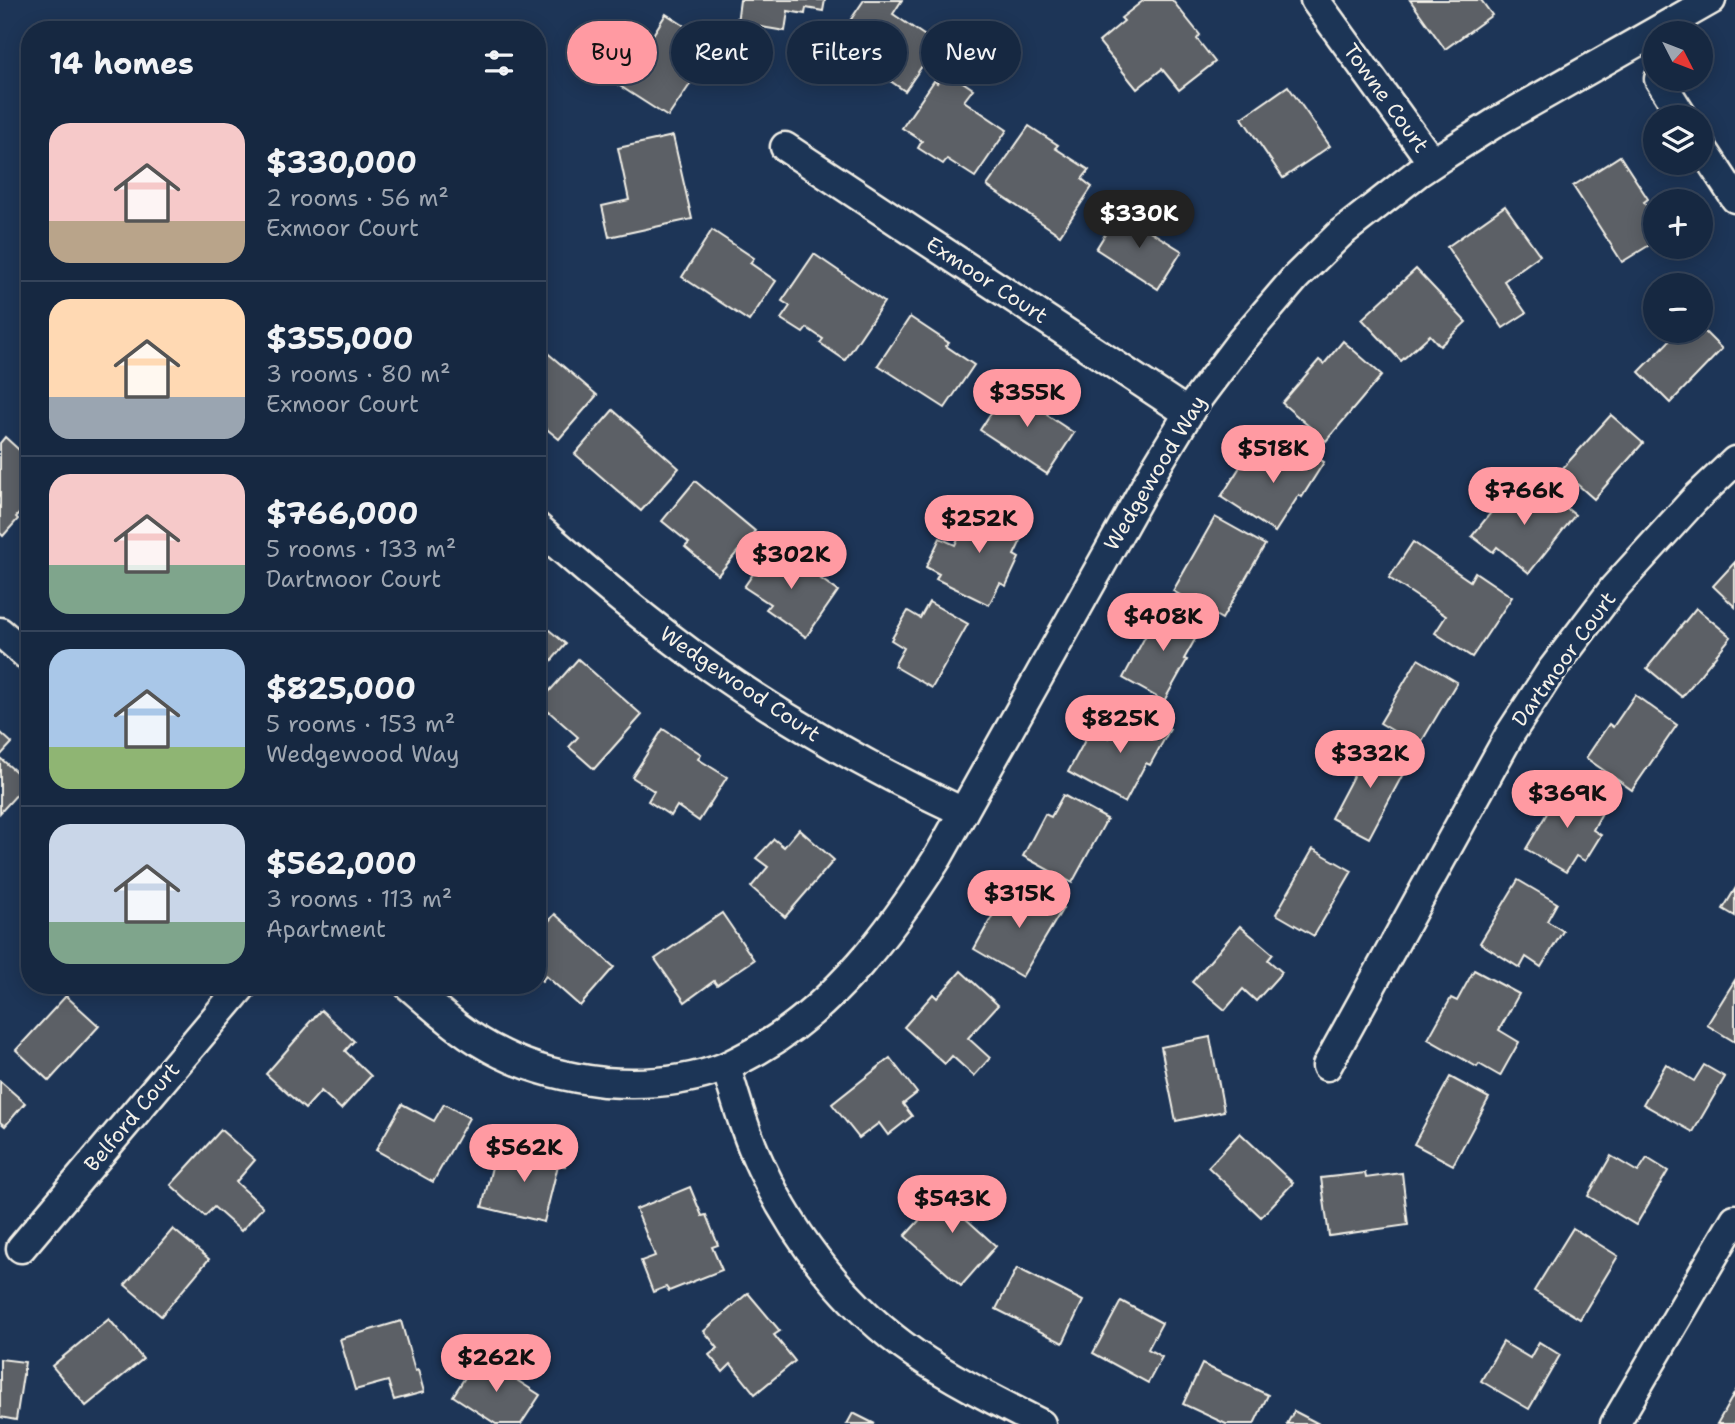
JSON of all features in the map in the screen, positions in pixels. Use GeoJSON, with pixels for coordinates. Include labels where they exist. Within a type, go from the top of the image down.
{"type":"FeatureCollection","features":[{"type":"Feature","properties":{"kind":"street","name":"Towne Court"},"geometry":{"type":"LineString","coordinates":[[1315,0],[1432,162]]}},
{"type":"Feature","properties":{"kind":"street","name":"Wedgewood Way"},"geometry":{"type":"LineString","coordinates":[[418,994],[452,1024],[490,1048],[533,1067],[562,1076],[591,1080],[637,1084],[690,1077],[726,1067],[776,1039],[846,979],[904,909],[938,857],[1188,413],[1251,329],[1296,277],[1326,247],[1432,162],[1711,0]]}},
{"type":"Feature","properties":{"kind":"street"},"geometry":{"type":"LineString","coordinates":[[1637,43],[1643,52]]}},
{"type":"Feature","properties":{"kind":"street","name":"Exmoor Court"},"geometry":{"type":"LineString","coordinates":[[785,147],[1188,413]]}},
{"type":"Feature","properties":{"kind":"street"},"geometry":{"type":"LineString","coordinates":[[1713,164],[1735,198]]}},
{"type":"Feature","properties":{"kind":"street","name":"Dartmoor Court"},"geometry":{"type":"LineString","coordinates":[[1327,1066],[1510,734],[1551,671],[1614,588],[1695,499],[1735,461]]}},
{"type":"Feature","properties":{"kind":"street","name":"Wedgewood Court"},"geometry":{"type":"LineString","coordinates":[[546,535],[646,619],[761,702],[862,762],[963,812]]}},
{"type":"Feature","properties":{"kind":"street"},"geometry":{"type":"LineString","coordinates":[[0,632],[21,650]]}},
{"type":"Feature","properties":{"kind":"street","name":"Belford Court"},"geometry":{"type":"LineString","coordinates":[[21,1248],[235,994]]}},
{"type":"Feature","properties":{"kind":"street"},"geometry":{"type":"LineString","coordinates":[[726,1067],[760,1165],[787,1215],[825,1269],[866,1314],[996,1414],[1041,1424]]}},
{"type":"Feature","properties":{"kind":"street"},"geometry":{"type":"LineString","coordinates":[[1615,1424],[1735,1219]]}},
{"type":"Feature","properties":{"kind":"building"},"geometry":{"type":"Polygon","coordinates":[[[740,0],[825,0],[823,11],[806,8],[805,14],[788,11],[785,31],[773,29],[773,21],[737,21],[740,0]]]}},
{"type":"Feature","properties":{"kind":"building"},"geometry":{"type":"Polygon","coordinates":[[[864,0],[902,0],[893,14],[903,21],[850,21],[864,0]]]}},
{"type":"Feature","properties":{"kind":"building"},"geometry":{"type":"Polygon","coordinates":[[[1144,0],[1172,0],[1200,35],[1197,39],[1215,62],[1179,90],[1162,69],[1137,89],[1099,42],[1124,21],[1121,18],[1144,0]]]}},
{"type":"Feature","properties":{"kind":"building"},"geometry":{"type":"Polygon","coordinates":[[[1410,0],[1481,0],[1492,15],[1445,49],[1410,0]]]}},
{"type":"Feature","properties":{"kind":"building"},"geometry":{"type":"Polygon","coordinates":[[[666,14],[677,21],[671,21],[671,84],[690,84],[668,117],[617,84],[657,84],[657,28],[666,14]]]}},
{"type":"Feature","properties":{"kind":"building"},"geometry":{"type":"Polygon","coordinates":[[[907,24],[921,33],[921,68],[905,91],[895,84],[907,84],[907,24]]]}},
{"type":"Feature","properties":{"kind":"building"},"geometry":{"type":"Polygon","coordinates":[[[932,84],[966,84],[973,89],[964,101],[1007,130],[975,177],[947,159],[943,164],[918,148],[922,141],[902,128],[932,84]]]}},
{"type":"Feature","properties":{"kind":"building"},"geometry":{"type":"Polygon","coordinates":[[[1288,86],[1330,146],[1283,178],[1242,118],[1288,86]]]}},
{"type":"Feature","properties":{"kind":"building"},"geometry":{"type":"Polygon","coordinates":[[[1029,126],[1058,145],[1055,148],[1089,170],[1082,179],[1092,187],[1060,235],[987,186],[1029,126]]]}},
{"type":"Feature","properties":{"kind":"building"},"geometry":{"type":"Polygon","coordinates":[[[673,136],[692,219],[609,237],[602,206],[629,200],[618,148],[673,136]]]}},
{"type":"Feature","properties":{"kind":"building"},"geometry":{"type":"Polygon","coordinates":[[[1620,156],[1643,191],[1643,249],[1622,262],[1573,186],[1620,156]]]}},
{"type":"Feature","properties":{"kind":"building"},"geometry":{"type":"Polygon","coordinates":[[[1505,206],[1540,255],[1504,281],[1526,313],[1503,328],[1447,247],[1505,206]]]}},
{"type":"Feature","properties":{"kind":"building"},"geometry":{"type":"Polygon","coordinates":[[[1119,212],[1182,251],[1158,289],[1096,249],[1119,212]]]}},
{"type":"Feature","properties":{"kind":"building"},"geometry":{"type":"Polygon","coordinates":[[[712,230],[754,258],[750,263],[776,281],[749,321],[682,277],[712,230]]]}},
{"type":"Feature","properties":{"kind":"building"},"geometry":{"type":"Polygon","coordinates":[[[814,254],[884,302],[845,360],[820,343],[823,339],[807,328],[803,333],[781,319],[790,306],[782,301],[814,254]]]}},
{"type":"Feature","properties":{"kind":"building"},"geometry":{"type":"Polygon","coordinates":[[[1416,269],[1466,322],[1440,346],[1430,335],[1401,361],[1362,319],[1416,269]]]}},
{"type":"Feature","properties":{"kind":"building"},"geometry":{"type":"Polygon","coordinates":[[[910,317],[949,343],[946,346],[974,365],[945,408],[878,365],[910,317]]]}},
{"type":"Feature","properties":{"kind":"building"},"geometry":{"type":"Polygon","coordinates":[[[1713,340],[1722,349],[1670,403],[1639,372],[1667,343],[1713,343],[1713,340]]]}},
{"type":"Feature","properties":{"kind":"building"},"geometry":{"type":"Polygon","coordinates":[[[1343,341],[1382,375],[1326,441],[1282,403],[1319,360],[1324,364],[1343,341]]]}},
{"type":"Feature","properties":{"kind":"building"},"geometry":{"type":"Polygon","coordinates":[[[546,352],[597,395],[559,439],[546,428],[546,352]]]}},
{"type":"Feature","properties":{"kind":"building"},"geometry":{"type":"Polygon","coordinates":[[[1011,382],[1051,409],[1047,415],[1074,433],[1047,474],[980,430],[1011,382]]]}},
{"type":"Feature","properties":{"kind":"building"},"geometry":{"type":"Polygon","coordinates":[[[613,410],[679,468],[641,511],[575,454],[613,410]]]}},
{"type":"Feature","properties":{"kind":"building"},"geometry":{"type":"Polygon","coordinates":[[[1611,415],[1643,443],[1594,499],[1561,470],[1611,415]]]}},
{"type":"Feature","properties":{"kind":"building"},"geometry":{"type":"Polygon","coordinates":[[[5,437],[21,452],[21,512],[3,536],[0,533],[0,443],[5,437]]]}},
{"type":"Feature","properties":{"kind":"building"},"geometry":{"type":"Polygon","coordinates":[[[1290,440],[1324,462],[1275,532],[1221,497],[1247,456],[1264,467],[1274,452],[1280,456],[1290,440]]]}},
{"type":"Feature","properties":{"kind":"building"},"geometry":{"type":"Polygon","coordinates":[[[695,481],[755,531],[718,575],[685,547],[689,543],[662,521],[695,481]]]}},
{"type":"Feature","properties":{"kind":"building"},"geometry":{"type":"Polygon","coordinates":[[[1539,486],[1575,515],[1529,573],[1497,547],[1493,552],[1472,536],[1509,490],[1526,503],[1539,486]]]}},
{"type":"Feature","properties":{"kind":"building"},"geometry":{"type":"Polygon","coordinates":[[[976,502],[1027,528],[1014,555],[1019,558],[1006,586],[1000,583],[989,605],[936,579],[939,574],[926,567],[940,538],[955,545],[976,502]]]}},
{"type":"Feature","properties":{"kind":"building"},"geometry":{"type":"Polygon","coordinates":[[[1215,517],[1265,545],[1222,619],[1173,591],[1215,517]]]}},
{"type":"Feature","properties":{"kind":"building"},"geometry":{"type":"Polygon","coordinates":[[[1413,542],[1470,581],[1475,572],[1512,597],[1472,657],[1435,633],[1446,616],[1389,578],[1413,542]]]}},
{"type":"Feature","properties":{"kind":"building"},"geometry":{"type":"Polygon","coordinates":[[[773,545],[838,591],[806,637],[766,609],[770,604],[744,587],[773,545]]]}},
{"type":"Feature","properties":{"kind":"building"},"geometry":{"type":"Polygon","coordinates":[[[1735,562],[1735,607],[1713,586],[1735,562]]]}},
{"type":"Feature","properties":{"kind":"building"},"geometry":{"type":"Polygon","coordinates":[[[929,602],[968,624],[932,688],[894,666],[904,648],[891,640],[908,611],[920,618],[929,602]]]}},
{"type":"Feature","properties":{"kind":"building"},"geometry":{"type":"Polygon","coordinates":[[[1162,605],[1202,627],[1164,701],[1123,678],[1162,605]]]}},
{"type":"Feature","properties":{"kind":"building"},"geometry":{"type":"Polygon","coordinates":[[[1696,608],[1731,637],[1682,697],[1647,668],[1696,608]]]}},
{"type":"Feature","properties":{"kind":"building"},"geometry":{"type":"Polygon","coordinates":[[[546,627],[566,644],[546,667],[546,627]]]}},
{"type":"Feature","properties":{"kind":"building"},"geometry":{"type":"Polygon","coordinates":[[[578,659],[642,715],[594,769],[569,747],[578,737],[546,709],[546,695],[578,659]]]}},
{"type":"Feature","properties":{"kind":"building"},"geometry":{"type":"Polygon","coordinates":[[[1418,659],[1457,682],[1419,746],[1380,723],[1418,659]]]}},
{"type":"Feature","properties":{"kind":"building"},"geometry":{"type":"Polygon","coordinates":[[[1635,695],[1677,725],[1632,790],[1586,758],[1609,724],[1613,727],[1635,695]]]}},
{"type":"Feature","properties":{"kind":"building"},"geometry":{"type":"Polygon","coordinates":[[[1132,708],[1170,729],[1150,765],[1146,763],[1125,803],[1068,772],[1091,729],[1109,738],[1117,723],[1122,726],[1132,708]]]}},
{"type":"Feature","properties":{"kind":"building"},"geometry":{"type":"Polygon","coordinates":[[[663,729],[701,754],[698,759],[727,777],[699,821],[677,806],[671,816],[648,801],[654,791],[632,777],[663,729]]]}},
{"type":"Feature","properties":{"kind":"building"},"geometry":{"type":"Polygon","coordinates":[[[0,732],[12,743],[0,756],[0,732]]]}},
{"type":"Feature","properties":{"kind":"building"},"geometry":{"type":"Polygon","coordinates":[[[1371,742],[1406,760],[1400,771],[1404,772],[1369,838],[1331,818],[1371,742]]]}},
{"type":"Feature","properties":{"kind":"building"},"geometry":{"type":"Polygon","coordinates":[[[0,758],[21,776],[21,790],[0,813],[0,758]]]}},
{"type":"Feature","properties":{"kind":"building"},"geometry":{"type":"Polygon","coordinates":[[[1563,786],[1604,809],[1593,830],[1601,835],[1585,861],[1576,856],[1566,872],[1526,849],[1563,786]]]}},
{"type":"Feature","properties":{"kind":"building"},"geometry":{"type":"Polygon","coordinates":[[[1063,795],[1107,819],[1072,883],[1023,856],[1045,814],[1051,817],[1063,795]]]}},
{"type":"Feature","properties":{"kind":"building"},"geometry":{"type":"Polygon","coordinates":[[[799,829],[834,860],[785,917],[751,887],[768,867],[756,858],[774,839],[784,847],[799,829]]]}},
{"type":"Feature","properties":{"kind":"building"},"geometry":{"type":"Polygon","coordinates":[[[1313,849],[1352,871],[1314,936],[1276,914],[1313,849]]]}},
{"type":"Feature","properties":{"kind":"building"},"geometry":{"type":"Polygon","coordinates":[[[1518,880],[1557,903],[1547,921],[1563,931],[1541,967],[1526,957],[1520,968],[1480,943],[1518,880]]]}},
{"type":"Feature","properties":{"kind":"building"},"geometry":{"type":"Polygon","coordinates":[[[1020,883],[1063,908],[1022,977],[974,949],[995,911],[1001,914],[1020,883]]]}},
{"type":"Feature","properties":{"kind":"building"},"geometry":{"type":"Polygon","coordinates":[[[1735,889],[1735,916],[1723,909],[1735,889]]]}},
{"type":"Feature","properties":{"kind":"building"},"geometry":{"type":"Polygon","coordinates":[[[722,913],[754,960],[717,985],[714,981],[685,1002],[655,959],[722,913]]]}},
{"type":"Feature","properties":{"kind":"building"},"geometry":{"type":"Polygon","coordinates":[[[555,914],[614,967],[580,1006],[546,976],[546,924],[555,914]]]}},
{"type":"Feature","properties":{"kind":"building"},"geometry":{"type":"Polygon","coordinates":[[[1240,926],[1273,954],[1268,960],[1282,972],[1256,1001],[1243,989],[1225,1010],[1192,982],[1240,926]]]}},
{"type":"Feature","properties":{"kind":"building"},"geometry":{"type":"Polygon","coordinates":[[[1474,970],[1519,994],[1499,1030],[1519,1042],[1500,1076],[1479,1064],[1477,1067],[1428,1039],[1451,998],[1457,1001],[1474,970]]]}},
{"type":"Feature","properties":{"kind":"building"},"geometry":{"type":"Polygon","coordinates":[[[961,971],[998,1005],[968,1038],[990,1058],[974,1076],[952,1056],[945,1064],[904,1027],[933,994],[937,998],[961,971]]]}},
{"type":"Feature","properties":{"kind":"building"},"geometry":{"type":"Polygon","coordinates":[[[1735,980],[1735,1042],[1707,1025],[1735,980]]]}},
{"type":"Feature","properties":{"kind":"building"},"geometry":{"type":"Polygon","coordinates":[[[66,996],[99,1026],[49,1081],[16,1050],[66,996]]]}},
{"type":"Feature","properties":{"kind":"building"},"geometry":{"type":"Polygon","coordinates":[[[321,1010],[354,1041],[345,1051],[371,1076],[341,1109],[321,1091],[305,1109],[266,1074],[321,1010]]]}},
{"type":"Feature","properties":{"kind":"building"},"geometry":{"type":"Polygon","coordinates":[[[1210,1037],[1224,1111],[1176,1121],[1161,1047],[1210,1037]]]}},
{"type":"Feature","properties":{"kind":"building"},"geometry":{"type":"Polygon","coordinates":[[[890,1058],[917,1093],[903,1104],[912,1116],[888,1135],[879,1123],[859,1138],[832,1104],[890,1058]]]}},
{"type":"Feature","properties":{"kind":"building"},"geometry":{"type":"Polygon","coordinates":[[[1666,1064],[1694,1081],[1704,1065],[1725,1077],[1693,1132],[1643,1104],[1666,1064]]]}},
{"type":"Feature","properties":{"kind":"building"},"geometry":{"type":"Polygon","coordinates":[[[1450,1077],[1489,1098],[1453,1165],[1414,1144],[1450,1077]]]}},
{"type":"Feature","properties":{"kind":"building"},"geometry":{"type":"Polygon","coordinates":[[[0,1081],[25,1103],[5,1126],[0,1122],[0,1081]]]}},
{"type":"Feature","properties":{"kind":"building"},"geometry":{"type":"Polygon","coordinates":[[[402,1104],[434,1121],[444,1104],[469,1118],[433,1182],[376,1150],[402,1104]]]}},
{"type":"Feature","properties":{"kind":"building"},"geometry":{"type":"Polygon","coordinates":[[[221,1130],[255,1160],[236,1182],[263,1207],[241,1231],[214,1207],[205,1216],[171,1185],[221,1130]]]}},
{"type":"Feature","properties":{"kind":"building"},"geometry":{"type":"Polygon","coordinates":[[[1240,1133],[1293,1183],[1261,1217],[1208,1167],[1240,1133]]]}},
{"type":"Feature","properties":{"kind":"building"},"geometry":{"type":"Polygon","coordinates":[[[541,1147],[568,1153],[565,1166],[558,1165],[544,1222],[482,1207],[495,1155],[522,1162],[523,1157],[538,1161],[541,1147]]]}},
{"type":"Feature","properties":{"kind":"building"},"geometry":{"type":"Polygon","coordinates":[[[1611,1156],[1638,1172],[1647,1158],[1668,1171],[1636,1225],[1588,1196],[1611,1156]]]}},
{"type":"Feature","properties":{"kind":"building"},"geometry":{"type":"Polygon","coordinates":[[[1365,1173],[1366,1178],[1402,1173],[1408,1225],[1329,1236],[1321,1178],[1365,1173]]]}},
{"type":"Feature","properties":{"kind":"building"},"geometry":{"type":"Polygon","coordinates":[[[955,1181],[979,1203],[965,1218],[996,1246],[961,1286],[905,1236],[955,1181]]]}},
{"type":"Feature","properties":{"kind":"building"},"geometry":{"type":"Polygon","coordinates":[[[690,1187],[702,1216],[706,1215],[718,1245],[712,1247],[722,1270],[669,1291],[666,1287],[653,1292],[641,1261],[655,1256],[636,1209],[690,1187]]]}},
{"type":"Feature","properties":{"kind":"building"},"geometry":{"type":"Polygon","coordinates":[[[1573,1228],[1618,1256],[1580,1319],[1534,1291],[1573,1228]]]}},
{"type":"Feature","properties":{"kind":"building"},"geometry":{"type":"Polygon","coordinates":[[[173,1229],[209,1259],[161,1316],[125,1285],[173,1229]]]}},
{"type":"Feature","properties":{"kind":"building"},"geometry":{"type":"Polygon","coordinates":[[[1017,1268],[1083,1301],[1063,1343],[996,1309],[1017,1268]]]}},
{"type":"Feature","properties":{"kind":"building"},"geometry":{"type":"Polygon","coordinates":[[[748,1293],[780,1331],[774,1335],[795,1361],[755,1394],[731,1364],[723,1372],[709,1355],[718,1348],[704,1331],[748,1293]]]}},
{"type":"Feature","properties":{"kind":"building"},"geometry":{"type":"Polygon","coordinates":[[[1121,1301],[1162,1323],[1148,1349],[1162,1357],[1148,1383],[1093,1353],[1121,1301]]]}},
{"type":"Feature","properties":{"kind":"building"},"geometry":{"type":"Polygon","coordinates":[[[109,1319],[143,1359],[86,1406],[52,1366],[109,1319]]]}},
{"type":"Feature","properties":{"kind":"building"},"geometry":{"type":"Polygon","coordinates":[[[401,1321],[424,1392],[394,1400],[388,1381],[355,1390],[340,1339],[401,1321]]]}},
{"type":"Feature","properties":{"kind":"building"},"geometry":{"type":"Polygon","coordinates":[[[1503,1342],[1530,1358],[1539,1342],[1560,1355],[1529,1409],[1481,1381],[1503,1342]]]}},
{"type":"Feature","properties":{"kind":"building"},"geometry":{"type":"Polygon","coordinates":[[[479,1356],[540,1395],[521,1424],[496,1424],[453,1396],[479,1356]]]}},
{"type":"Feature","properties":{"kind":"building"},"geometry":{"type":"Polygon","coordinates":[[[0,1359],[25,1362],[16,1420],[0,1417],[0,1359]]]}},
{"type":"Feature","properties":{"kind":"building"},"geometry":{"type":"Polygon","coordinates":[[[1202,1364],[1268,1395],[1254,1424],[1226,1424],[1183,1404],[1202,1364]]]}},
{"type":"Feature","properties":{"kind":"building"},"geometry":{"type":"Polygon","coordinates":[[[1735,1392],[1735,1424],[1717,1424],[1735,1392]]]}},
{"type":"Feature","properties":{"kind":"building"},"geometry":{"type":"Polygon","coordinates":[[[1294,1411],[1319,1424],[1287,1424],[1294,1411]]]}},
{"type":"Feature","properties":{"kind":"building"},"geometry":{"type":"Polygon","coordinates":[[[853,1413],[875,1424],[847,1424],[853,1413]]]}}]}
